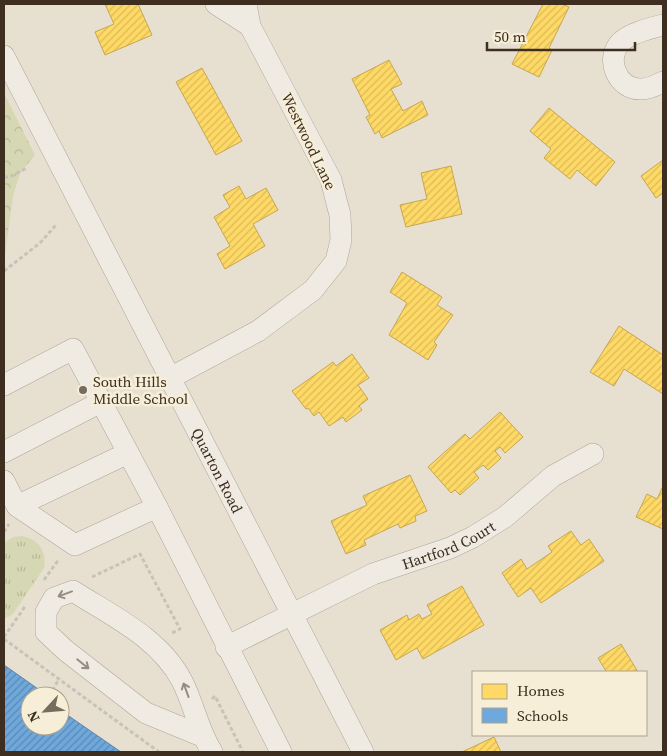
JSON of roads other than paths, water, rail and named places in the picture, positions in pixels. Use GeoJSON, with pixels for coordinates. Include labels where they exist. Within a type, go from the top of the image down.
{"type":"FeatureCollection","features":[{"type":"Feature","properties":{"kind":"street"},"geometry":{"type":"LineString","coordinates":[[216,4],[250,26]]}},
{"type":"Feature","properties":{"kind":"street","name":"Westwood Lane"},"geometry":{"type":"LineString","coordinates":[[170,378],[258,331],[313,290],[336,261],[341,240],[340,215],[331,180],[250,26],[246,4]]}},
{"type":"Feature","properties":{"kind":"street"},"geometry":{"type":"LineString","coordinates":[[663,24],[622,41],[615,50],[612,63],[617,76],[629,87],[641,89],[663,82]]}},
{"type":"Feature","properties":{"kind":"street","name":"Quarton Road"},"geometry":{"type":"LineString","coordinates":[[4,56],[290,614],[363,752]]}},
{"type":"Feature","properties":{"kind":"street"},"geometry":{"type":"LineString","coordinates":[[4,385],[73,349],[157,507],[226,647],[281,752]]}},
{"type":"Feature","properties":{"kind":"street"},"geometry":{"type":"LineString","coordinates":[[4,452],[101,402]]}},
{"type":"Feature","properties":{"kind":"street"},"geometry":{"type":"LineString","coordinates":[[17,506],[128,452]]}},
{"type":"Feature","properties":{"kind":"street","name":"Hartford Court"},"geometry":{"type":"LineString","coordinates":[[226,647],[373,574],[450,548],[473,537],[505,516],[553,476],[593,454]]}},
{"type":"Feature","properties":{"kind":"street"},"geometry":{"type":"LineString","coordinates":[[4,481],[17,506],[76,545],[157,507]]}},
{"type":"Feature","properties":{"kind":"street"},"geometry":{"type":"LineString","coordinates":[[73,591],[152,642],[182,680],[207,744],[146,713],[65,650],[46,632],[46,612],[54,598],[73,591]]}},
{"type":"Feature","properties":{"kind":"place","name":"South Hills Middle School"},"geometry":{"type":"Point","coordinates":[83,390]}}]}
